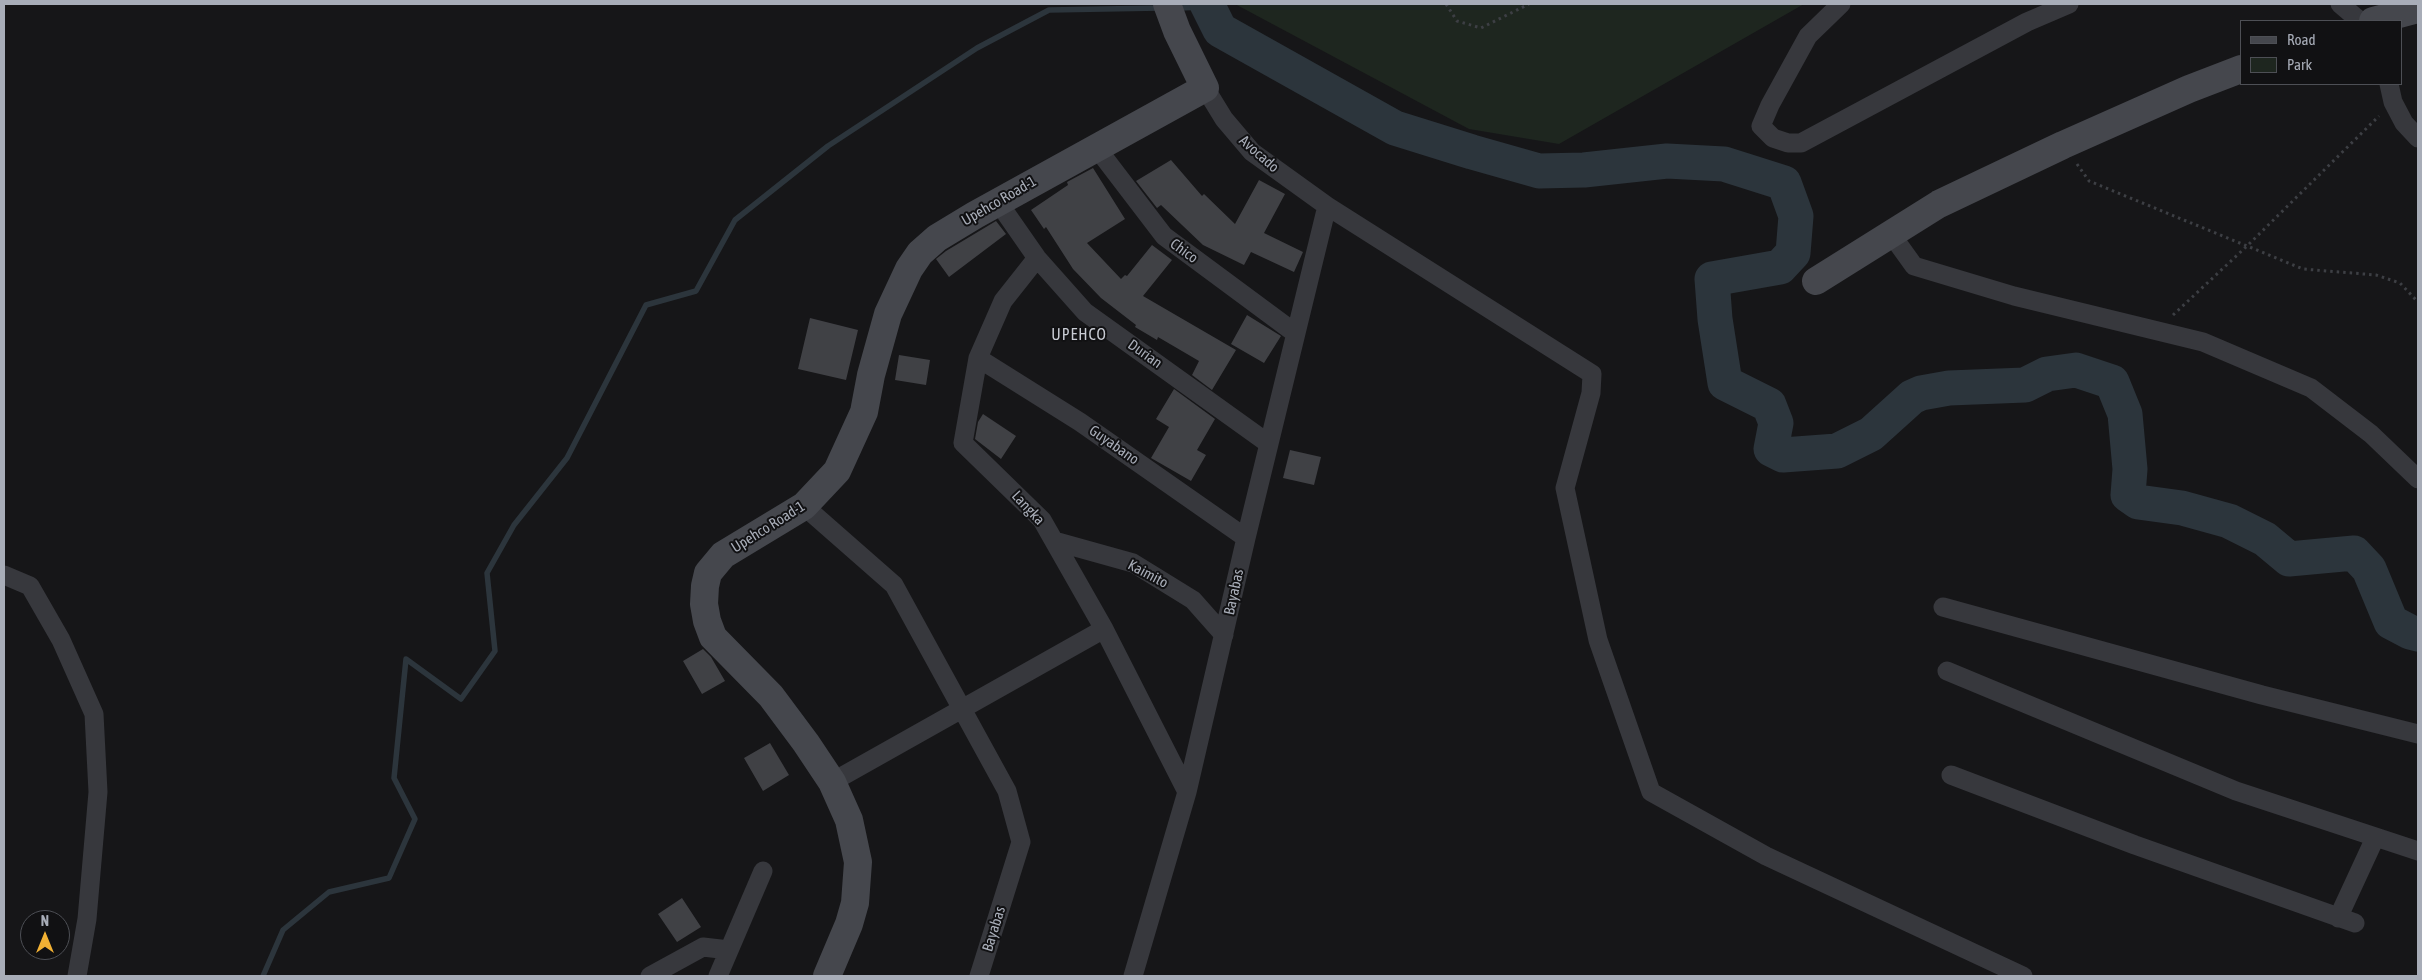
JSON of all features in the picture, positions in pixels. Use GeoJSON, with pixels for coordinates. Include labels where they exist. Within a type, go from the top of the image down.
{"type":"FeatureCollection","features":[{"type":"Feature","properties":{"kind":"street"},"geometry":{"type":"LineString","coordinates":[[1841,4],[1808,36],[1770,105],[1762,126],[1773,138],[1788,143],[1802,143],[2027,22],[2069,4]]}},
{"type":"Feature","properties":{"kind":"street"},"geometry":{"type":"LineString","coordinates":[[2340,4],[2359,20]]}},
{"type":"Feature","properties":{"kind":"street"},"geometry":{"type":"LineString","coordinates":[[2378,20],[2418,9]]}},
{"type":"Feature","properties":{"kind":"street"},"geometry":{"type":"LineString","coordinates":[[1170,13],[1205,88]]}},
{"type":"Feature","properties":{"kind":"street"},"geometry":{"type":"LineString","coordinates":[[1816,280],[1939,204],[2063,145],[2188,89],[2240,69]]}},
{"type":"Feature","properties":{"kind":"street","name":"Upehco Road-1"},"geometry":{"type":"LineString","coordinates":[[827,976],[855,903],[858,862],[849,820],[832,782],[771,696],[713,637],[707,621],[704,604],[708,573],[723,555],[804,506],[837,471],[864,412],[871,375],[888,314],[909,269],[920,253],[937,238],[998,202],[1205,88]]}},
{"type":"Feature","properties":{"kind":"street","name":"Avocado"},"geometry":{"type":"LineString","coordinates":[[1205,88],[1224,119],[1252,152],[1327,206],[1592,374],[1591,393],[1565,488],[1598,640],[1651,792],[1766,856],[2023,976]]}},
{"type":"Feature","properties":{"kind":"street"},"geometry":{"type":"LineString","coordinates":[[2391,93],[2404,123],[2418,138]]}},
{"type":"Feature","properties":{"kind":"street","name":"Chico"},"geometry":{"type":"LineString","coordinates":[[1096,147],[1164,236],[1295,333]]}},
{"type":"Feature","properties":{"kind":"street","name":"Durian"},"geometry":{"type":"LineString","coordinates":[[998,202],[1037,258],[1085,312],[1269,444]]}},
{"type":"Feature","properties":{"kind":"street","name":"Bayabas"},"geometry":{"type":"LineString","coordinates":[[1134,976],[1187,792],[1246,538],[1327,206]]}},
{"type":"Feature","properties":{"kind":"street"},"geometry":{"type":"LineString","coordinates":[[1891,234],[1914,266],[2014,296],[2203,342],[2311,388],[2371,434],[2418,479]]}},
{"type":"Feature","properties":{"kind":"street","name":"Langka"},"geometry":{"type":"LineString","coordinates":[[1037,258],[1003,301],[978,358],[963,443],[1042,520],[1104,630],[1187,792]]}},
{"type":"Feature","properties":{"kind":"street","name":"Guyabano"},"geometry":{"type":"LineString","coordinates":[[978,358],[1080,422],[1246,538]]}},
{"type":"Feature","properties":{"kind":"street","name":"Bayabas"},"geometry":{"type":"LineString","coordinates":[[804,506],[894,586],[1007,791],[1021,842],[979,976]]}},
{"type":"Feature","properties":{"kind":"street","name":"Kaimito"},"geometry":{"type":"LineString","coordinates":[[1054,542],[1133,563],[1194,600],[1224,635]]}},
{"type":"Feature","properties":{"kind":"street"},"geometry":{"type":"LineString","coordinates":[[4,575],[30,586],[61,640],[94,714],[98,792],[87,919],[77,976]]}},
{"type":"Feature","properties":{"kind":"street"},"geometry":{"type":"LineString","coordinates":[[1943,607],[2262,696],[2418,734]]}},
{"type":"Feature","properties":{"kind":"street"},"geometry":{"type":"LineString","coordinates":[[832,782],[1104,630]]}},
{"type":"Feature","properties":{"kind":"street"},"geometry":{"type":"LineString","coordinates":[[1947,672],[2236,791],[2418,851]]}},
{"type":"Feature","properties":{"kind":"street"},"geometry":{"type":"LineString","coordinates":[[1951,775],[2135,845],[2346,921],[2375,838]]}},
{"type":"Feature","properties":{"kind":"street"},"geometry":{"type":"LineString","coordinates":[[718,976],[763,871]]}},
{"type":"Feature","properties":{"kind":"street"},"geometry":{"type":"LineString","coordinates":[[650,976],[703,947],[729,950]]}},
{"type":"Feature","properties":{"kind":"path"},"geometry":{"type":"LineString","coordinates":[[1446,4],[1457,21],[1481,28],[1529,4]]}},
{"type":"Feature","properties":{"kind":"path"},"geometry":{"type":"LineString","coordinates":[[2156,331],[2247,246],[2391,93]]}},
{"type":"Feature","properties":{"kind":"path"},"geometry":{"type":"LineString","coordinates":[[2063,145],[2089,181],[2303,269],[2376,275],[2400,283],[2418,302]]}},
{"type":"Feature","properties":{"kind":"green space"},"geometry":{"type":"Polygon","coordinates":[[[1235,4],[1804,4],[1559,144],[1469,129],[1235,4]]]}},
{"type":"Feature","properties":{"kind":"building"},"geometry":{"type":"Polygon","coordinates":[[[1171,160],[1202,196],[1204,194],[1235,224],[1259,180],[1285,194],[1264,233],[1303,252],[1294,272],[1251,252],[1244,265],[1203,245],[1161,205],[1157,208],[1136,181],[1171,160]]]}},
{"type":"Feature","properties":{"kind":"building"},"geometry":{"type":"Polygon","coordinates":[[[1093,168],[1125,219],[1087,243],[1121,279],[1125,275],[1127,276],[1152,245],[1172,260],[1143,296],[1236,350],[1212,390],[1192,375],[1199,361],[1158,337],[1157,340],[1135,327],[1136,325],[1101,298],[1073,269],[1046,227],[1044,229],[1031,210],[1068,185],[1067,182],[1093,168]]]}},
{"type":"Feature","properties":{"kind":"building"},"geometry":{"type":"Polygon","coordinates":[[[996,221],[1006,234],[949,277],[936,259],[996,221]]]}},
{"type":"Feature","properties":{"kind":"building"},"geometry":{"type":"Polygon","coordinates":[[[1247,315],[1281,336],[1264,363],[1231,344],[1247,315]]]}},
{"type":"Feature","properties":{"kind":"building"},"geometry":{"type":"Polygon","coordinates":[[[810,318],[858,330],[846,380],[798,369],[810,318]]]}},
{"type":"Feature","properties":{"kind":"building"},"geometry":{"type":"Polygon","coordinates":[[[899,355],[930,360],[926,385],[895,380],[899,355]]]}},
{"type":"Feature","properties":{"kind":"building"},"geometry":{"type":"Polygon","coordinates":[[[1174,389],[1215,419],[1197,450],[1206,455],[1191,481],[1151,458],[1169,427],[1156,419],[1174,389]]]}},
{"type":"Feature","properties":{"kind":"building"},"geometry":{"type":"Polygon","coordinates":[[[983,414],[1016,436],[1001,459],[975,439],[978,422],[983,414]]]}},
{"type":"Feature","properties":{"kind":"building"},"geometry":{"type":"Polygon","coordinates":[[[1290,450],[1321,457],[1314,485],[1283,478],[1290,450]]]}},
{"type":"Feature","properties":{"kind":"building"},"geometry":{"type":"Polygon","coordinates":[[[703,649],[711,657],[725,681],[702,694],[683,661],[703,649]]]}},
{"type":"Feature","properties":{"kind":"building"},"geometry":{"type":"Polygon","coordinates":[[[770,743],[789,775],[763,791],[744,758],[770,743]]]}},
{"type":"Feature","properties":{"kind":"building"},"geometry":{"type":"Polygon","coordinates":[[[682,898],[701,927],[677,942],[658,914],[682,898]]]}},
{"type":"Feature","properties":{"kind":"waterway"},"geometry":{"type":"LineString","coordinates":[[1207,4],[1220,30],[1395,128],[1472,152],[1539,171],[1584,170],[1667,161],[1724,164],[1784,183],[1796,216],[1793,253],[1780,267],[1712,279],[1715,319],[1725,383],[1769,405],[1776,423],[1771,449],[1783,455],[1837,451],[1871,434],[1912,397],[1921,393],[1949,388],[2025,385],[2047,374],[2076,370],[2112,382],[2125,414],[2130,469],[2128,495],[2138,502],[2182,508],[2229,521],[2265,539],[2289,559],[2354,553],[2369,569],[2391,622],[2418,634]]}},
{"type":"Feature","properties":{"kind":"waterway"},"geometry":{"type":"LineString","coordinates":[[1177,8],[1208,7]]}},
{"type":"Feature","properties":{"kind":"waterway"},"geometry":{"type":"LineString","coordinates":[[263,976],[283,930],[329,892],[389,878],[415,819],[394,778],[406,659],[461,699],[495,651],[487,573],[514,525],[567,458],[646,305],[696,291],[735,220],[828,146],[977,48],[1049,10],[1160,8]]}},
{"type":"Feature","properties":{"kind":"district","name":"UPEHCO"},"geometry":{"type":"Point","coordinates":[1079,335]}}]}
